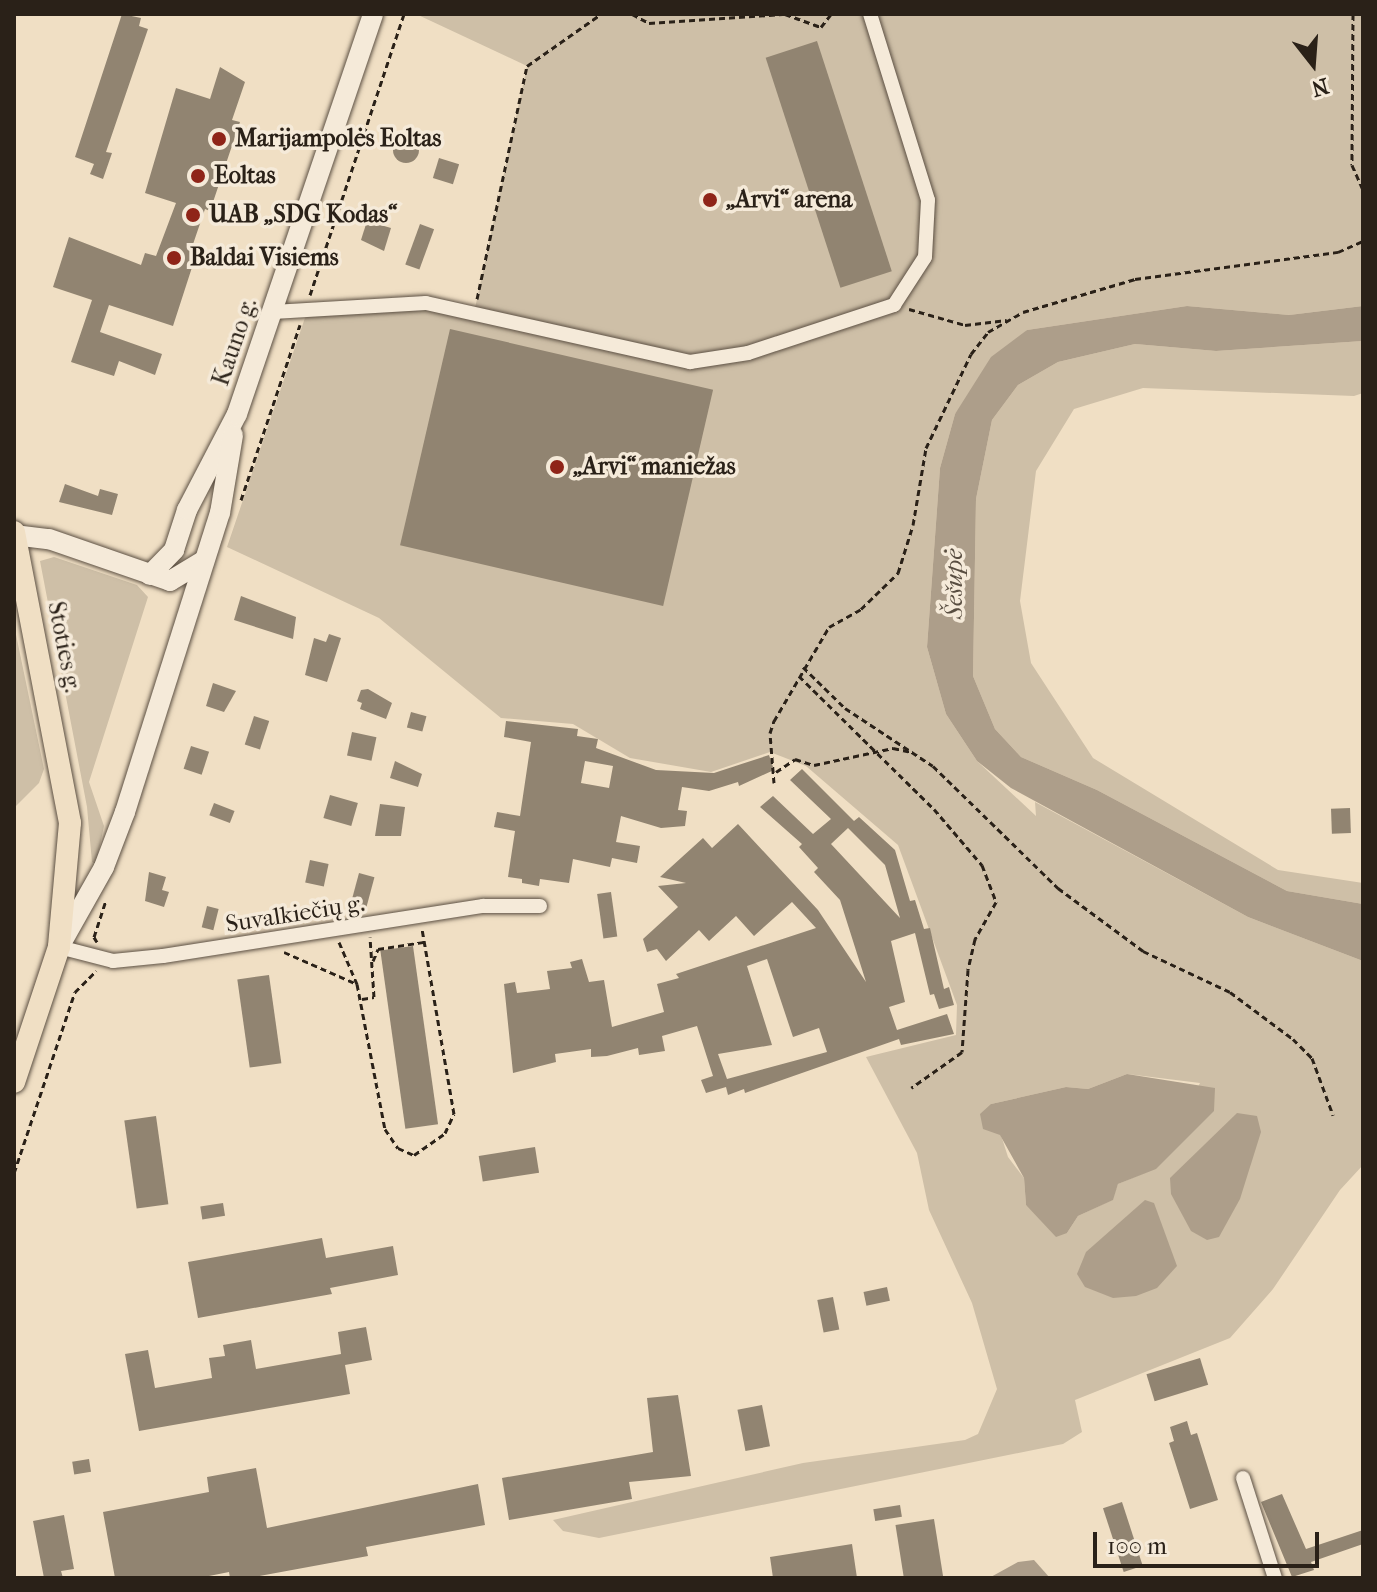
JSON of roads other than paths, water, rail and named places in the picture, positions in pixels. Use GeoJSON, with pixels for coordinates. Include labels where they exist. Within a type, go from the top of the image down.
{"type":"FeatureCollection","features":[{"type":"Feature","properties":{"kind":"main road","name":"Kauno g."},"geometry":{"type":"LineString","coordinates":[[150,575],[174,550],[187,510],[237,414],[373,14]]}},
{"type":"Feature","properties":{"kind":"main road","name":"Kauno g."},"geometry":{"type":"LineString","coordinates":[[59,947],[104,867],[220,513],[237,414]]}},
{"type":"Feature","properties":{"kind":"main road"},"geometry":{"type":"LineString","coordinates":[[14,534],[49,539],[170,581],[203,561]]}},
{"type":"Feature","properties":{"kind":"main road","name":"Stoties g."},"geometry":{"type":"LineString","coordinates":[[14,534],[62,772]]}},
{"type":"Feature","properties":{"kind":"main road","name":"Kauno g."},"geometry":{"type":"LineString","coordinates":[[14,1082],[59,947],[70,864],[62,772]]}},
{"type":"Feature","properties":{"kind":"street"},"geometry":{"type":"LineString","coordinates":[[273,312],[426,303],[690,362],[748,353],[894,305],[925,257],[928,200],[870,14]]}},
{"type":"Feature","properties":{"kind":"street","name":"Suvalkiečių g."},"geometry":{"type":"LineString","coordinates":[[59,947],[99,959],[138,959],[483,906],[540,906]]}},
{"type":"Feature","properties":{"kind":"street"},"geometry":{"type":"LineString","coordinates":[[1243,1478],[1275,1578]]}},
{"type":"Feature","properties":{"kind":"water","name":"Šešupė"},"geometry":{"type":"Polygon","coordinates":[[[1187,306],[1289,315],[1363,306],[1363,341],[1216,351],[1135,344],[1058,362],[1018,385],[992,420],[976,499],[973,676],[995,729],[1021,757],[1097,790],[1287,891],[1363,904],[1363,961],[1248,917],[1011,788],[977,761],[946,714],[927,647],[940,468],[955,414],[991,357],[1027,330],[1187,306]]]}},
{"type":"Feature","properties":{"kind":"water"},"geometry":{"type":"Polygon","coordinates":[[[1127,1074],[1215,1088],[1214,1111],[1156,1169],[1118,1184],[1113,1200],[1078,1216],[1067,1233],[1056,1237],[1026,1205],[1024,1178],[1000,1135],[983,1129],[980,1114],[991,1104],[1066,1087],[1088,1089],[1127,1074]]]}},
{"type":"Feature","properties":{"kind":"water"},"geometry":{"type":"Polygon","coordinates":[[[1237,1113],[1257,1116],[1261,1132],[1240,1199],[1219,1237],[1207,1240],[1191,1231],[1171,1194],[1170,1178],[1237,1113]]]}},
{"type":"Feature","properties":{"kind":"water"},"geometry":{"type":"Polygon","coordinates":[[[1145,1200],[1154,1203],[1177,1266],[1157,1288],[1136,1296],[1113,1298],[1085,1287],[1077,1274],[1086,1252],[1145,1200]]]}},
{"type":"Feature","properties":{"kind":"water"},"geometry":{"type":"Polygon","coordinates":[[[1034,1560],[1050,1578],[989,1578],[1018,1562],[1034,1560]]]}},
{"type":"Feature","properties":{"kind":"place","name":"Marijampolės Eoltas"},"geometry":{"type":"Point","coordinates":[219,139]}},
{"type":"Feature","properties":{"kind":"place","name":"Eoltas"},"geometry":{"type":"Point","coordinates":[198,176]}},
{"type":"Feature","properties":{"kind":"place","name":"„Arvi“ arena"},"geometry":{"type":"Point","coordinates":[710,200]}},
{"type":"Feature","properties":{"kind":"place","name":"UAB „SDG Kodas“"},"geometry":{"type":"Point","coordinates":[193,215]}},
{"type":"Feature","properties":{"kind":"place","name":"Baldai Visiems"},"geometry":{"type":"Point","coordinates":[174,258]}},
{"type":"Feature","properties":{"kind":"place","name":"„Arvi“ maniežas"},"geometry":{"type":"Point","coordinates":[557,467]}}]}
